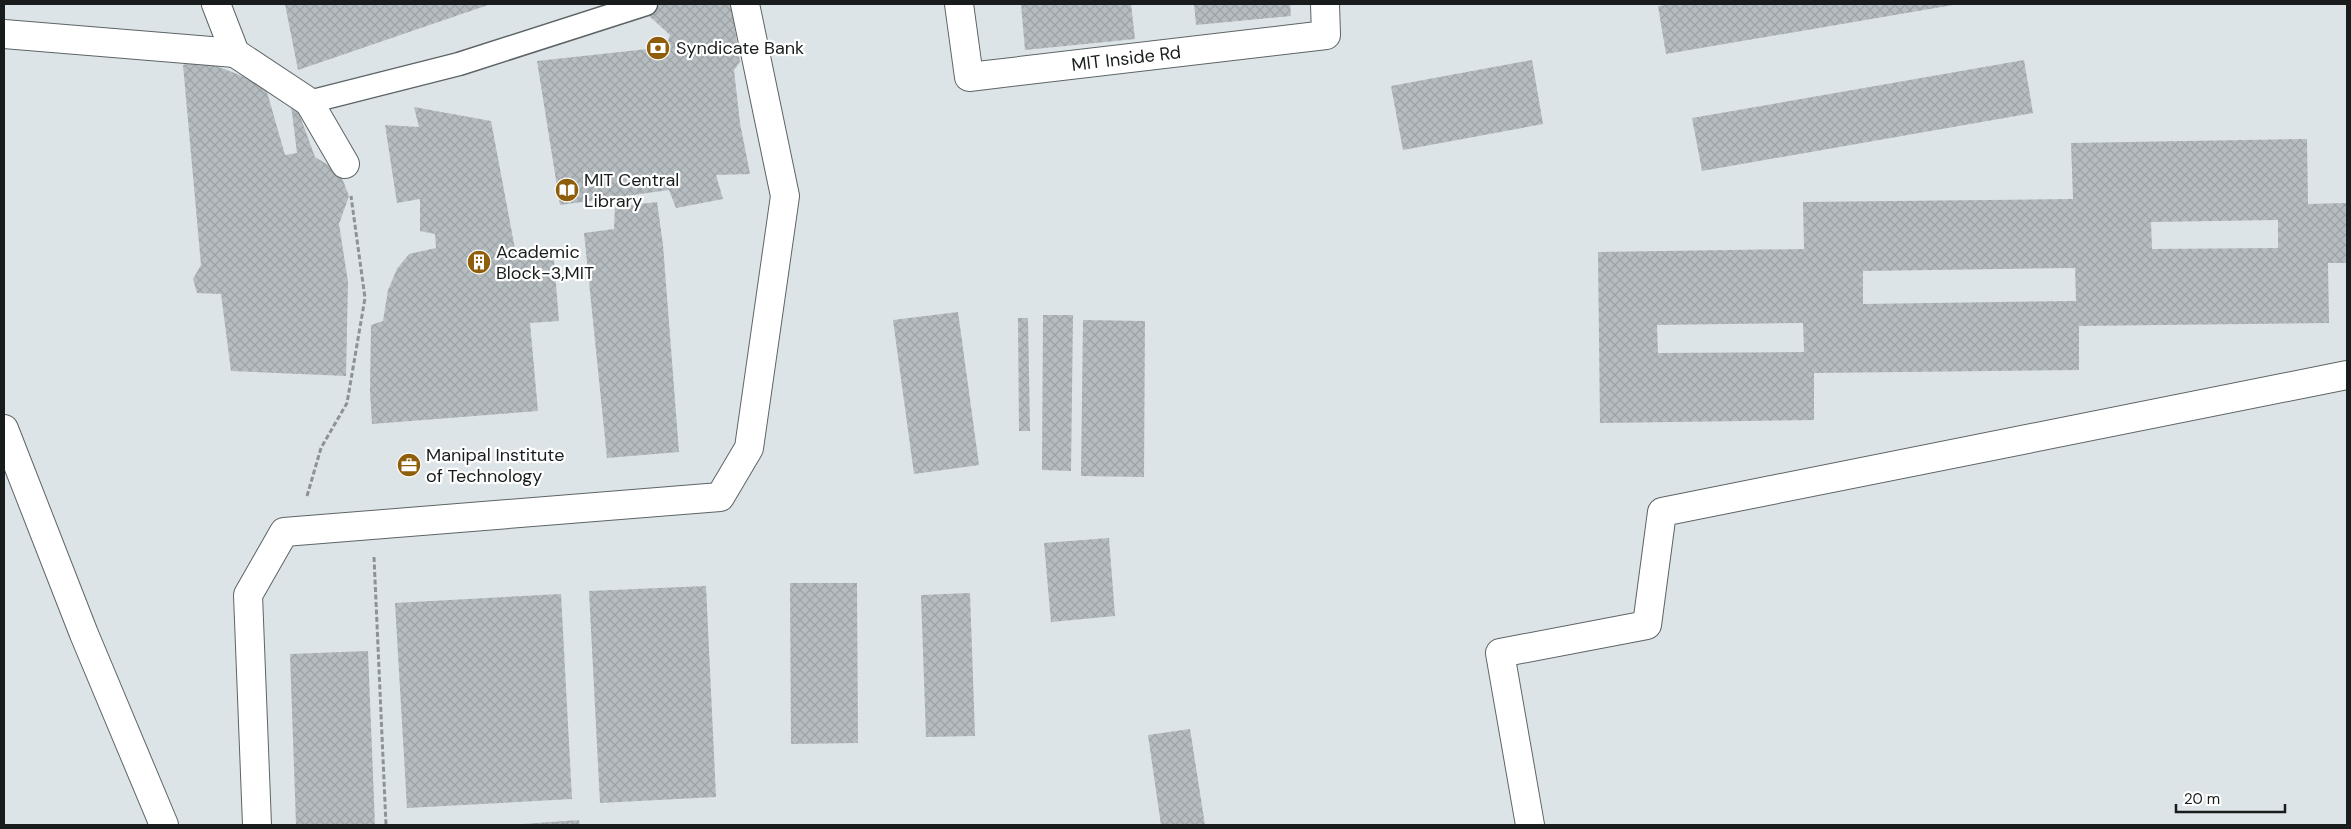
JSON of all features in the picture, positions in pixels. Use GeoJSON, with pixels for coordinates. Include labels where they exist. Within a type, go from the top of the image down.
{"type":"FeatureCollection","features":[{"type":"Feature","properties":{"kind":"street"},"geometry":{"type":"LineString","coordinates":[[216,4],[235,53]]}},
{"type":"Feature","properties":{"kind":"street"},"geometry":{"type":"LineString","coordinates":[[257,825],[248,595],[284,532],[720,497],[748,448],[785,196],[746,4]]}},
{"type":"Feature","properties":{"kind":"street","name":"MIT Inside Rd"},"geometry":{"type":"LineString","coordinates":[[959,4],[969,77],[1326,35],[1325,4]]}},
{"type":"Feature","properties":{"kind":"street"},"geometry":{"type":"LineString","coordinates":[[4,34],[235,53],[309,102],[345,164]]}},
{"type":"Feature","properties":{"kind":"street"},"geometry":{"type":"LineString","coordinates":[[1530,825],[1500,653],[1647,625],[1662,512],[2347,376]]}},
{"type":"Feature","properties":{"kind":"street"},"geometry":{"type":"LineString","coordinates":[[4,429],[84,634],[164,825]]}},
{"type":"Feature","properties":{"kind":"lane"},"geometry":{"type":"LineString","coordinates":[[309,102],[459,64],[646,4]]}},
{"type":"Feature","properties":{"kind":"path"},"geometry":{"type":"LineString","coordinates":[[298,530],[321,448],[347,403],[365,298],[345,164]]}},
{"type":"Feature","properties":{"kind":"path"},"geometry":{"type":"LineString","coordinates":[[373,524],[386,825]]}},
{"type":"Feature","properties":{"kind":"building"},"geometry":{"type":"Polygon","coordinates":[[[285,4],[491,4],[298,70],[285,4]]]}},
{"type":"Feature","properties":{"kind":"building"},"geometry":{"type":"Polygon","coordinates":[[[660,4],[731,4],[740,62],[734,70],[740,123],[750,174],[716,175],[723,199],[676,208],[669,190],[560,205],[537,61],[666,47],[670,35],[649,16],[660,4]]]}},
{"type":"Feature","properties":{"kind":"building"},"geometry":{"type":"Polygon","coordinates":[[[1021,4],[1131,4],[1135,39],[1025,50],[1021,4]]]}},
{"type":"Feature","properties":{"kind":"building"},"geometry":{"type":"Polygon","coordinates":[[[1194,4],[1290,4],[1291,16],[1196,25],[1194,4]]]}},
{"type":"Feature","properties":{"kind":"building"},"geometry":{"type":"Polygon","coordinates":[[[1672,4],[1953,5],[1666,54],[1658,6],[1672,4]]]}},
{"type":"Feature","properties":{"kind":"building"},"geometry":{"type":"Polygon","coordinates":[[[201,60],[265,85],[285,155],[297,153],[291,105],[297,108],[315,157],[330,166],[342,178],[349,196],[339,224],[348,282],[346,376],[231,371],[221,294],[197,293],[193,279],[201,265],[183,65],[201,60]]]}},
{"type":"Feature","properties":{"kind":"building"},"geometry":{"type":"Polygon","coordinates":[[[1532,60],[1543,124],[1403,150],[1391,86],[1532,60]]]}},
{"type":"Feature","properties":{"kind":"building"},"geometry":{"type":"Polygon","coordinates":[[[2024,60],[2033,113],[1702,171],[1692,118],[2024,60]]]}},
{"type":"Feature","properties":{"kind":"building","name":"Academic Block-3,MIT"},"geometry":{"type":"Polygon","coordinates":[[[414,107],[491,121],[515,249],[553,248],[559,321],[530,323],[538,411],[372,424],[370,391],[371,325],[383,321],[388,290],[397,269],[409,254],[436,248],[435,234],[420,231],[420,199],[397,203],[385,125],[419,127],[414,107]]]}},
{"type":"Feature","properties":{"kind":"building"},"geometry":{"type":"Polygon","coordinates":[[[2307,139],[2308,204],[2346,203],[2346,263],[2328,263],[2329,323],[2079,326],[2079,370],[1814,373],[1814,420],[1600,423],[1598,252],[1804,249],[1803,202],[2073,199],[2071,143],[2307,139]],[[2278,220],[2151,222],[2152,249],[2278,248],[2278,220]],[[2075,268],[1863,271],[1863,304],[2076,301],[2075,268]],[[1803,323],[1657,325],[1658,353],[1804,352],[1803,323]]]}},
{"type":"Feature","properties":{"kind":"building"},"geometry":{"type":"Polygon","coordinates":[[[657,202],[663,245],[679,452],[607,458],[584,233],[614,229],[615,207],[657,202]]]}},
{"type":"Feature","properties":{"kind":"building"},"geometry":{"type":"Polygon","coordinates":[[[958,312],[979,465],[914,474],[893,320],[958,312]]]}},
{"type":"Feature","properties":{"kind":"building"},"geometry":{"type":"Polygon","coordinates":[[[1043,315],[1073,315],[1071,471],[1042,470],[1043,315]]]}},
{"type":"Feature","properties":{"kind":"building"},"geometry":{"type":"Polygon","coordinates":[[[1018,318],[1028,318],[1030,431],[1019,431],[1018,318]]]}},
{"type":"Feature","properties":{"kind":"building"},"geometry":{"type":"Polygon","coordinates":[[[1083,320],[1145,321],[1144,477],[1081,476],[1083,320]]]}},
{"type":"Feature","properties":{"kind":"building"},"geometry":{"type":"Polygon","coordinates":[[[1109,538],[1115,616],[1051,622],[1044,543],[1109,538]]]}},
{"type":"Feature","properties":{"kind":"building"},"geometry":{"type":"Polygon","coordinates":[[[790,583],[857,583],[858,743],[791,744],[790,583]]]}},
{"type":"Feature","properties":{"kind":"building"},"geometry":{"type":"Polygon","coordinates":[[[706,586],[716,797],[600,803],[589,591],[706,586]]]}},
{"type":"Feature","properties":{"kind":"building"},"geometry":{"type":"Polygon","coordinates":[[[970,593],[975,736],[926,737],[921,595],[970,593]]]}},
{"type":"Feature","properties":{"kind":"building"},"geometry":{"type":"Polygon","coordinates":[[[561,594],[572,799],[407,808],[395,603],[561,594]]]}},
{"type":"Feature","properties":{"kind":"building"},"geometry":{"type":"Polygon","coordinates":[[[368,651],[375,825],[296,825],[290,654],[368,651]]]}},
{"type":"Feature","properties":{"kind":"building"},"geometry":{"type":"Polygon","coordinates":[[[1190,729],[1205,825],[1161,825],[1148,735],[1190,729]]]}},
{"type":"Feature","properties":{"kind":"building"},"geometry":{"type":"Polygon","coordinates":[[[579,820],[580,825],[523,825],[523,824],[579,820]]]}},
{"type":"Feature","properties":{"kind":"place","name":"Syndicate Bank"},"geometry":{"type":"Point","coordinates":[658,48]}},
{"type":"Feature","properties":{"kind":"place","name":"MIT Central Library"},"geometry":{"type":"Point","coordinates":[567,190]}},
{"type":"Feature","properties":{"kind":"place","name":"Academic Block-3,MIT"},"geometry":{"type":"Point","coordinates":[479,262]}},
{"type":"Feature","properties":{"kind":"place","name":"Manipal Institute of Technology"},"geometry":{"type":"Point","coordinates":[409,465]}}]}
